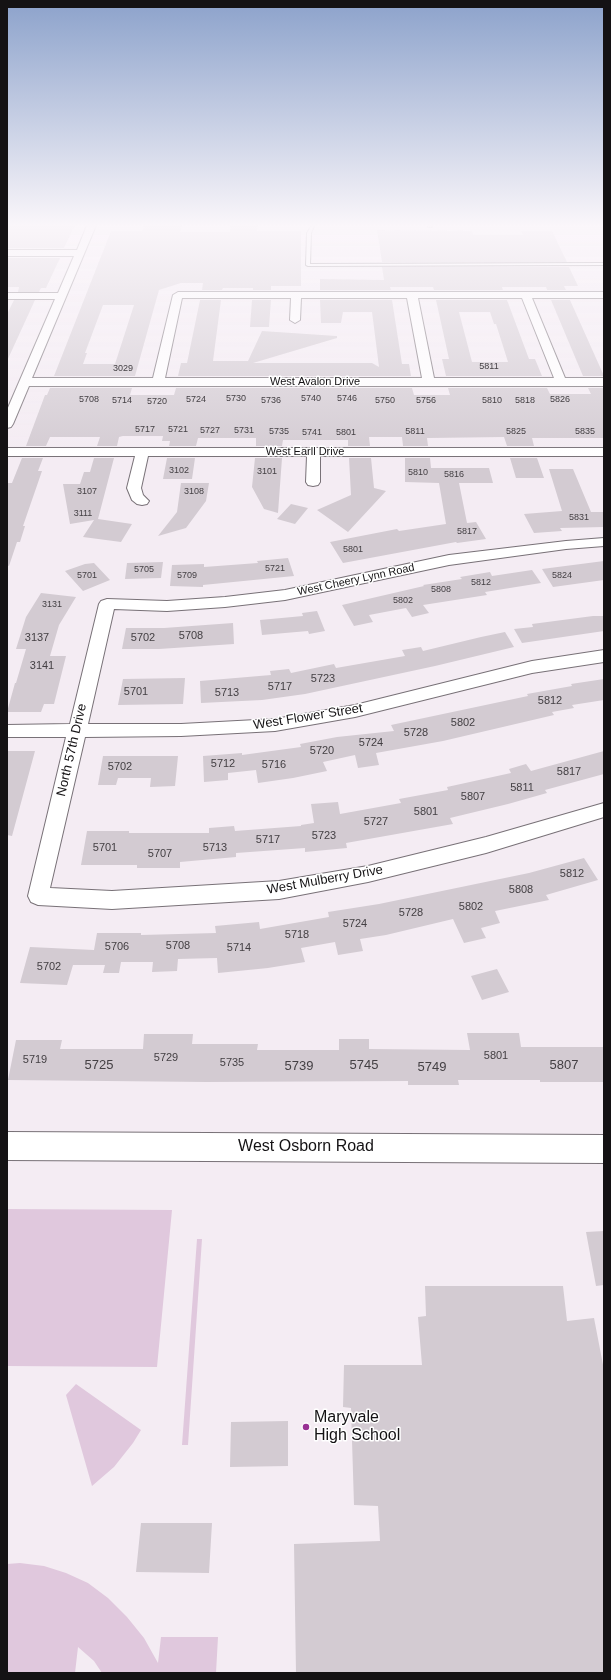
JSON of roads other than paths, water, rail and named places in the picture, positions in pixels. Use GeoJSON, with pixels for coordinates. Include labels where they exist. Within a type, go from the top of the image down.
{"type":"FeatureCollection","features":[{"type":"Feature","properties":{"kind":"street"},"geometry":{"type":"LineString","coordinates":[[7,424],[60,301]]}},
{"type":"Feature","properties":{"kind":"street"},"geometry":{"type":"LineString","coordinates":[[158,382],[177,301]]}},
{"type":"Feature","properties":{"kind":"street"},"geometry":{"type":"LineString","coordinates":[[295,320],[296,301]]}},
{"type":"Feature","properties":{"kind":"street"},"geometry":{"type":"LineString","coordinates":[[413,301],[429,383]]}},
{"type":"Feature","properties":{"kind":"street"},"geometry":{"type":"LineString","coordinates":[[529,301],[561,382]]}},
{"type":"Feature","properties":{"kind":"street","name":"West Avalon Drive"},"geometry":{"type":"LineString","coordinates":[[25,382],[604,382]]}},
{"type":"Feature","properties":{"kind":"street","name":"West Earll Drive"},"geometry":{"type":"LineString","coordinates":[[7,452],[604,452]]}},
{"type":"Feature","properties":{"kind":"street"},"geometry":{"type":"LineString","coordinates":[[142,452],[134,488],[137,497],[142,501]]}},
{"type":"Feature","properties":{"kind":"street"},"geometry":{"type":"LineString","coordinates":[[313,482],[314,453]]}},
{"type":"Feature","properties":{"kind":"street","name":"West Cheery Lynn Road"},"geometry":{"type":"LineString","coordinates":[[107,604],[167,606],[285,596],[449,560],[566,545],[604,542]]}},
{"type":"Feature","properties":{"kind":"street","name":"North 57th Drive"},"geometry":{"type":"LineString","coordinates":[[38,896],[107,604]]}},
{"type":"Feature","properties":{"kind":"street","name":"West Flower Street"},"geometry":{"type":"LineString","coordinates":[[7,731],[181,730],[275,725],[355,711],[532,667],[604,656]]}},
{"type":"Feature","properties":{"kind":"street","name":"West Mulberry Drive"},"geometry":{"type":"LineString","coordinates":[[38,896],[112,900],[279,890],[368,874],[486,846],[604,810]]}},
{"type":"Feature","properties":{"kind":"street","name":"West Osborn Road"},"geometry":{"type":"LineString","coordinates":[[7,1146],[604,1149]]}},
{"type":"Feature","properties":{"kind":"place","name":"Maryvale High School"},"geometry":{"type":"Point","coordinates":[306,1427]}}]}
